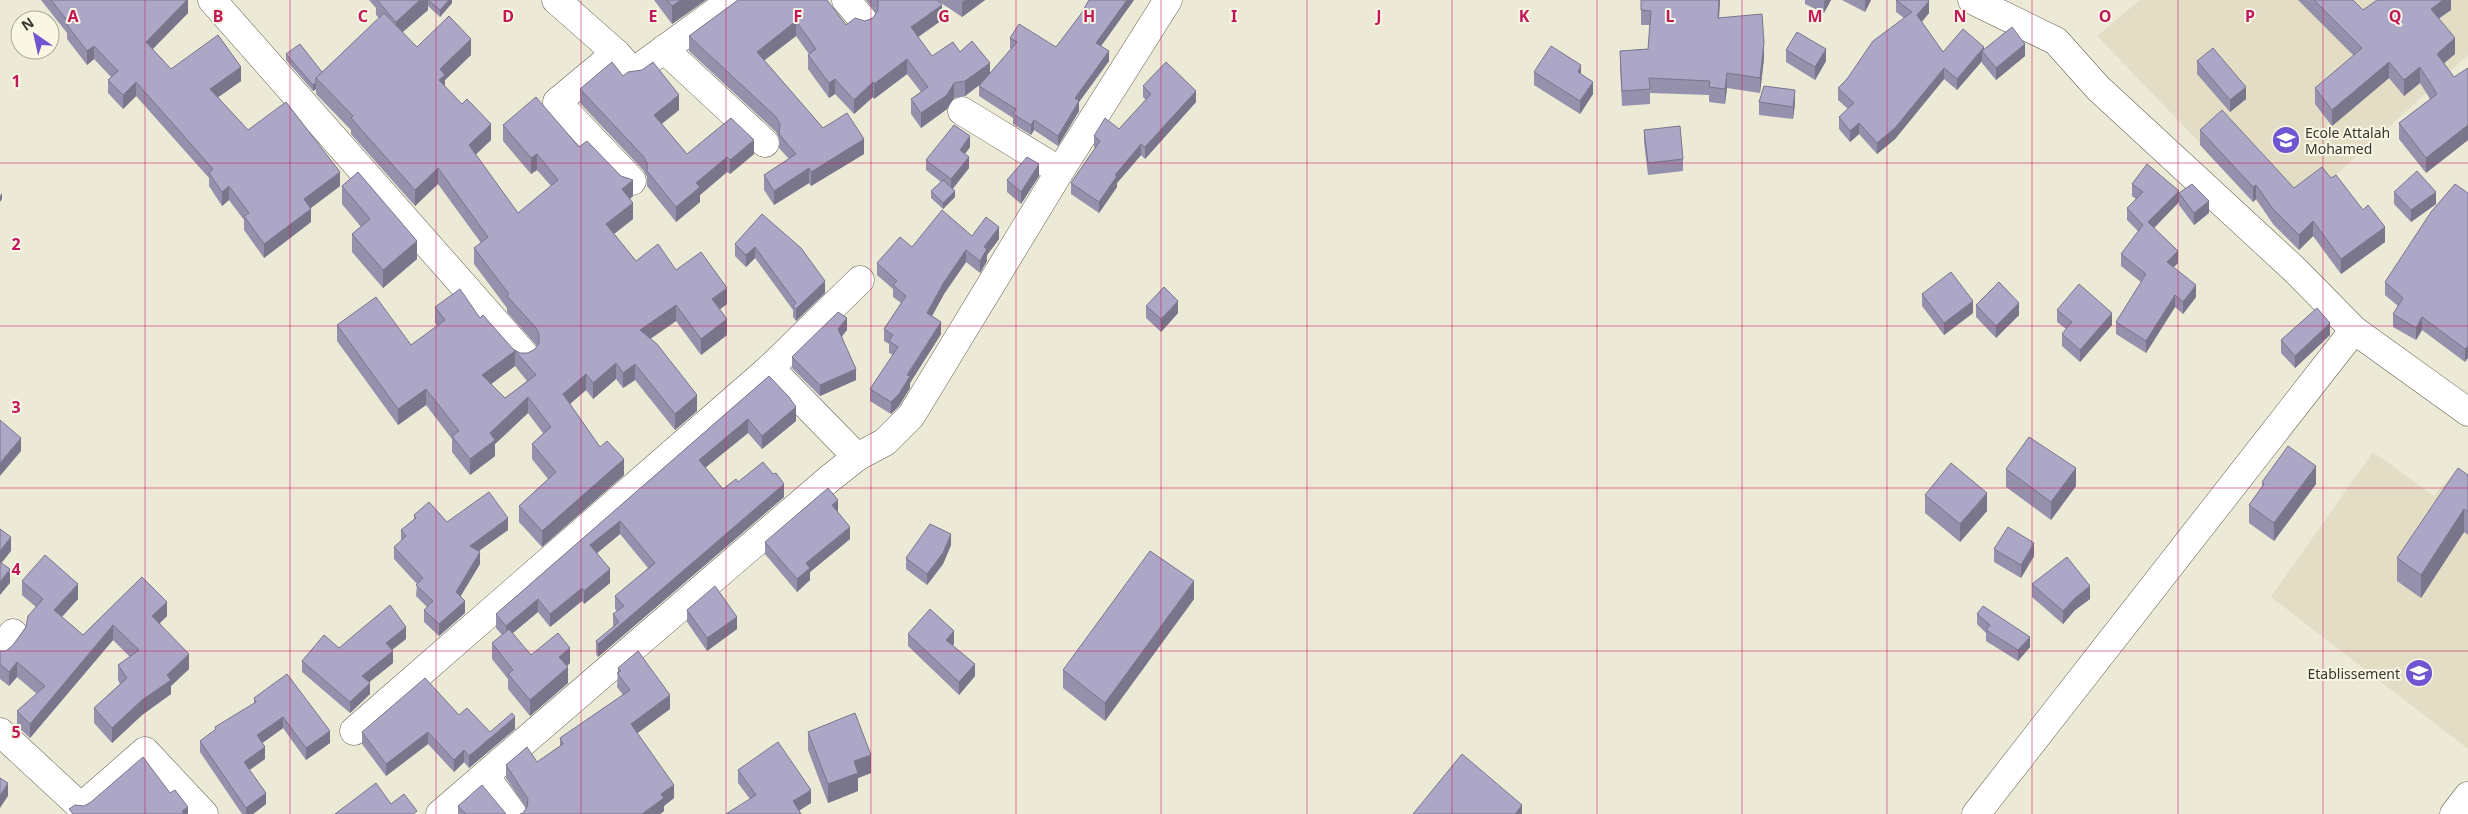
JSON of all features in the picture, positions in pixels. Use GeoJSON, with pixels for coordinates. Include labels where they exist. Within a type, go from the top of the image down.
{"type":"FeatureCollection","features":[{"type":"Feature","properties":{"kind":"street"},"geometry":{"type":"LineString","coordinates":[[212,0],[524,354]]}},
{"type":"Feature","properties":{"kind":"street"},"geometry":{"type":"LineString","coordinates":[[556,0],[616,53],[633,72],[732,0]]}},
{"type":"Feature","properties":{"kind":"street"},"geometry":{"type":"LineString","coordinates":[[440,814],[828,479],[857,457],[885,442],[912,416],[1060,170],[1168,0]]}},
{"type":"Feature","properties":{"kind":"street"},"geometry":{"type":"LineString","coordinates":[[1972,0],[2056,41],[2098,88],[2295,270],[2354,330],[2468,412]]}},
{"type":"Feature","properties":{"kind":"street"},"geometry":{"type":"LineString","coordinates":[[664,50],[765,143]]}},
{"type":"Feature","properties":{"kind":"street"},"geometry":{"type":"LineString","coordinates":[[616,53],[557,102],[632,181]]}},
{"type":"Feature","properties":{"kind":"street"},"geometry":{"type":"LineString","coordinates":[[962,111],[1060,170]]}},
{"type":"Feature","properties":{"kind":"street"},"geometry":{"type":"LineString","coordinates":[[354,731],[770,368],[860,280]]}},
{"type":"Feature","properties":{"kind":"street"},"geometry":{"type":"LineString","coordinates":[[1976,814],[2354,330]]}},
{"type":"Feature","properties":{"kind":"street"},"geometry":{"type":"LineString","coordinates":[[770,368],[857,457]]}},
{"type":"Feature","properties":{"kind":"street"},"geometry":{"type":"LineString","coordinates":[[0,732],[81,807],[145,751],[204,814]]}},
{"type":"Feature","properties":{"kind":"street"},"geometry":{"type":"LineString","coordinates":[[486,776],[512,814]]}},
{"type":"Feature","properties":{"kind":"street"},"geometry":{"type":"LineString","coordinates":[[2454,814],[2468,796]]}},
{"type":"Feature","properties":{"kind":"shaded area","name":"Ecole Attalah Mohamed"},"geometry":{"type":"Polygon","coordinates":[[[2140,0],[2468,0],[2468,55],[2280,226],[2097,36],[2140,0]]]}},
{"type":"Feature","properties":{"kind":"shaded area","name":"Etablissement"},"geometry":{"type":"Polygon","coordinates":[[[2373,452],[2434,496],[2451,476],[2460,475],[2468,480],[2468,749],[2271,597],[2373,452]]]}},
{"type":"Feature","properties":{"kind":"building"},"geometry":{"type":"Polygon","coordinates":[[[51,0],[187,0],[146,42],[171,69],[218,35],[241,67],[210,89],[248,130],[286,102],[340,172],[304,199],[311,209],[264,244],[244,216],[249,213],[229,186],[222,192],[209,173],[213,169],[136,82],[123,95],[108,80],[118,71],[94,46],[87,51],[67,25],[69,23],[51,0]]]}},
{"type":"Feature","properties":{"kind":"building"},"geometry":{"type":"Polygon","coordinates":[[[377,0],[420,0],[396,22],[377,0]]]}},
{"type":"Feature","properties":{"kind":"building"},"geometry":{"type":"Polygon","coordinates":[[[428,0],[449,0],[440,10],[428,0]]]}},
{"type":"Feature","properties":{"kind":"building"},"geometry":{"type":"Polygon","coordinates":[[[667,0],[681,0],[672,6],[667,0]]]}},
{"type":"Feature","properties":{"kind":"building"},"geometry":{"type":"Polygon","coordinates":[[[738,0],[827,0],[846,25],[855,18],[865,21],[873,18],[878,10],[877,0],[938,0],[942,5],[911,27],[932,56],[953,42],[960,52],[972,41],[990,63],[965,81],[954,83],[947,95],[921,113],[911,99],[928,87],[907,59],[874,84],[873,82],[854,100],[835,79],[829,83],[808,55],[816,49],[796,21],[757,52],[823,128],[847,113],[864,139],[811,172],[809,168],[774,191],[764,175],[796,154],[779,134],[780,124],[776,117],[689,36],[738,0]]]}},
{"type":"Feature","properties":{"kind":"building"},"geometry":{"type":"Polygon","coordinates":[[[1089,0],[1127,0],[1096,43],[1109,51],[1075,98],[1079,101],[1058,136],[1034,120],[1031,125],[1013,114],[1016,109],[979,86],[1017,42],[1010,38],[1019,24],[1056,47],[1089,0]]]}},
{"type":"Feature","properties":{"kind":"building"},"geometry":{"type":"Polygon","coordinates":[[[1641,0],[1719,0],[1718,18],[1762,14],[1764,43],[1760,78],[1727,73],[1725,89],[1709,87],[1710,81],[1649,78],[1650,89],[1622,91],[1620,51],[1648,49],[1651,11],[1641,10],[1641,0]]]}},
{"type":"Feature","properties":{"kind":"building"},"geometry":{"type":"Polygon","coordinates":[[[1896,0],[1929,1],[1917,15],[1943,52],[1963,29],[1984,47],[1957,79],[1944,68],[1895,128],[1877,143],[1859,123],[1850,131],[1839,117],[1854,103],[1838,88],[1847,79],[1873,41],[1912,12],[1896,0]]]}},
{"type":"Feature","properties":{"kind":"building"},"geometry":{"type":"Polygon","coordinates":[[[2314,0],[2353,0],[2363,10],[2377,0],[2443,0],[2431,9],[2455,38],[2437,54],[2454,77],[2468,68],[2468,125],[2426,158],[2399,123],[2437,94],[2420,67],[2404,80],[2389,62],[2332,110],[2315,88],[2362,48],[2314,0]]]}},
{"type":"Feature","properties":{"kind":"building"},"geometry":{"type":"Polygon","coordinates":[[[384,13],[417,47],[449,16],[471,39],[440,69],[445,75],[439,80],[462,104],[467,99],[491,124],[469,145],[518,213],[558,180],[537,154],[531,158],[503,125],[536,97],[579,147],[587,141],[621,176],[633,180],[622,189],[633,203],[606,224],[636,261],[658,244],[676,270],[701,252],[727,288],[712,299],[727,319],[701,339],[676,305],[640,330],[657,344],[697,395],[675,414],[635,364],[623,373],[616,363],[593,383],[586,374],[563,394],[600,447],[607,441],[624,459],[542,531],[519,506],[556,472],[532,444],[551,427],[528,397],[490,433],[495,440],[470,459],[452,436],[459,431],[426,389],[398,409],[337,325],[376,297],[411,345],[445,320],[435,307],[460,289],[480,318],[483,315],[513,349],[520,353],[528,353],[535,349],[539,343],[539,334],[536,328],[507,296],[509,294],[474,248],[488,237],[438,168],[415,190],[351,118],[353,116],[316,78],[384,13]],[[515,351],[482,375],[505,398],[536,375],[515,351]]]}},
{"type":"Feature","properties":{"kind":"building"},"geometry":{"type":"Polygon","coordinates":[[[2012,27],[2025,44],[1996,68],[1982,51],[2012,27]]]}},
{"type":"Feature","properties":{"kind":"building"},"geometry":{"type":"Polygon","coordinates":[[[1797,32],[1826,49],[1815,67],[1786,50],[1797,32]]]}},
{"type":"Feature","properties":{"kind":"building"},"geometry":{"type":"Polygon","coordinates":[[[300,44],[322,72],[316,78],[316,83],[313,85],[286,54],[300,44]]]}},
{"type":"Feature","properties":{"kind":"building"},"geometry":{"type":"Polygon","coordinates":[[[1551,46],[1581,65],[1578,72],[1593,82],[1580,101],[1534,72],[1551,46]]]}},
{"type":"Feature","properties":{"kind":"building"},"geometry":{"type":"Polygon","coordinates":[[[2213,48],[2246,87],[2230,100],[2197,61],[2213,48]]]}},
{"type":"Feature","properties":{"kind":"building"},"geometry":{"type":"Polygon","coordinates":[[[612,62],[623,76],[628,72],[642,70],[653,62],[679,95],[654,115],[687,154],[731,118],[754,140],[730,160],[727,157],[696,183],[700,187],[676,207],[647,171],[647,163],[643,156],[580,89],[612,62]]]}},
{"type":"Feature","properties":{"kind":"building"},"geometry":{"type":"Polygon","coordinates":[[[1166,62],[1196,91],[1145,147],[1141,144],[1115,175],[1117,176],[1099,202],[1071,183],[1100,141],[1094,136],[1105,118],[1119,129],[1151,94],[1143,86],[1166,62]]]}},
{"type":"Feature","properties":{"kind":"building"},"geometry":{"type":"Polygon","coordinates":[[[1764,86],[1795,90],[1793,107],[1759,102],[1764,86]]]}},
{"type":"Feature","properties":{"kind":"building"},"geometry":{"type":"Polygon","coordinates":[[[2222,110],[2294,188],[2322,167],[2331,178],[2336,175],[2363,210],[2368,205],[2385,227],[2341,259],[2313,221],[2299,235],[2273,209],[2256,185],[2253,187],[2200,130],[2222,110]]]}},
{"type":"Feature","properties":{"kind":"building"},"geometry":{"type":"Polygon","coordinates":[[[954,125],[970,136],[960,150],[969,157],[951,179],[926,160],[954,125]]]}},
{"type":"Feature","properties":{"kind":"building"},"geometry":{"type":"Polygon","coordinates":[[[1680,126],[1683,159],[1648,163],[1644,130],[1680,126]]]}},
{"type":"Feature","properties":{"kind":"building"},"geometry":{"type":"Polygon","coordinates":[[[1027,157],[1039,164],[1021,192],[1007,180],[1027,157]]]}},
{"type":"Feature","properties":{"kind":"building"},"geometry":{"type":"Polygon","coordinates":[[[2147,164],[2179,191],[2148,222],[2178,251],[2167,262],[2196,285],[2183,302],[2175,295],[2146,341],[2116,322],[2146,274],[2121,254],[2143,225],[2127,208],[2143,192],[2132,184],[2147,164]]]}},
{"type":"Feature","properties":{"kind":"building"},"geometry":{"type":"Polygon","coordinates":[[[2417,171],[2436,192],[2411,210],[2394,192],[2417,171]]]}},
{"type":"Feature","properties":{"kind":"building"},"geometry":{"type":"Polygon","coordinates":[[[358,172],[417,241],[383,270],[352,234],[370,219],[342,186],[358,172]]]}},
{"type":"Feature","properties":{"kind":"building"},"geometry":{"type":"Polygon","coordinates":[[[943,180],[955,191],[943,203],[931,191],[943,180]]]}},
{"type":"Feature","properties":{"kind":"building"},"geometry":{"type":"Polygon","coordinates":[[[2192,184],[2209,201],[2194,213],[2179,193],[2192,184]]]}},
{"type":"Feature","properties":{"kind":"building"},"geometry":{"type":"Polygon","coordinates":[[[2455,184],[2468,193],[2468,346],[2465,349],[2422,317],[2416,328],[2393,314],[2403,298],[2385,282],[2431,212],[2455,184]]]}},
{"type":"Feature","properties":{"kind":"building"},"geometry":{"type":"Polygon","coordinates":[[[942,210],[972,236],[986,217],[999,227],[984,247],[987,249],[980,261],[966,250],[944,282],[927,313],[941,322],[907,375],[910,376],[899,394],[891,402],[870,389],[898,347],[889,341],[893,335],[884,329],[906,296],[893,285],[897,281],[877,263],[900,237],[912,247],[942,210]]]}},
{"type":"Feature","properties":{"kind":"building"},"geometry":{"type":"Polygon","coordinates":[[[762,214],[801,248],[825,281],[796,309],[793,306],[796,303],[755,247],[746,255],[735,244],[762,214]]]}},
{"type":"Feature","properties":{"kind":"building"},"geometry":{"type":"Polygon","coordinates":[[[1951,272],[1973,301],[1944,323],[1922,294],[1951,272]]]}},
{"type":"Feature","properties":{"kind":"building"},"geometry":{"type":"Polygon","coordinates":[[[1999,282],[2019,303],[1996,326],[1976,305],[1999,282]]]}},
{"type":"Feature","properties":{"kind":"building"},"geometry":{"type":"Polygon","coordinates":[[[2079,284],[2112,313],[2080,350],[2062,334],[2072,322],[2057,310],[2079,284]]]}},
{"type":"Feature","properties":{"kind":"building"},"geometry":{"type":"Polygon","coordinates":[[[1164,287],[1178,301],[1161,319],[1146,306],[1164,287]]]}},
{"type":"Feature","properties":{"kind":"building"},"geometry":{"type":"Polygon","coordinates":[[[2317,308],[2330,323],[2295,356],[2281,340],[2317,308]]]}},
{"type":"Feature","properties":{"kind":"building"},"geometry":{"type":"Polygon","coordinates":[[[838,312],[847,318],[838,329],[856,369],[820,385],[792,357],[838,312]]]}},
{"type":"Feature","properties":{"kind":"building"},"geometry":{"type":"Polygon","coordinates":[[[769,376],[796,407],[762,436],[748,419],[699,460],[723,489],[736,479],[738,482],[763,462],[773,474],[776,473],[784,484],[598,644],[596,641],[619,622],[613,614],[624,606],[615,596],[655,563],[620,521],[590,545],[610,569],[584,591],[582,588],[550,614],[538,599],[506,626],[496,614],[769,376]]]}},
{"type":"Feature","properties":{"kind":"building"},"geometry":{"type":"Polygon","coordinates":[[[0,420],[21,438],[0,463],[0,420]]]}},
{"type":"Feature","properties":{"kind":"building"},"geometry":{"type":"Polygon","coordinates":[[[2029,437],[2076,468],[2051,502],[2006,469],[2029,437]]]}},
{"type":"Feature","properties":{"kind":"building"},"geometry":{"type":"Polygon","coordinates":[[[2288,446],[2316,466],[2274,523],[2249,505],[2264,484],[2262,482],[2288,446]]]}},
{"type":"Feature","properties":{"kind":"building"},"geometry":{"type":"Polygon","coordinates":[[[1951,463],[1987,493],[1960,524],[1925,495],[1951,463]]]}},
{"type":"Feature","properties":{"kind":"building"},"geometry":{"type":"Polygon","coordinates":[[[2458,468],[2468,475],[2468,512],[2464,509],[2421,575],[2397,558],[2458,468]]]}},
{"type":"Feature","properties":{"kind":"building"},"geometry":{"type":"Polygon","coordinates":[[[828,488],[838,500],[832,505],[850,527],[806,563],[810,568],[797,579],[765,542],[828,488]]]}},
{"type":"Feature","properties":{"kind":"building"},"geometry":{"type":"Polygon","coordinates":[[[489,492],[508,518],[470,546],[480,552],[456,592],[465,601],[439,624],[424,610],[433,601],[416,585],[423,578],[394,547],[406,536],[401,530],[416,518],[414,515],[429,502],[447,522],[489,492]]]}},
{"type":"Feature","properties":{"kind":"building"},"geometry":{"type":"Polygon","coordinates":[[[930,524],[951,534],[943,553],[927,574],[906,558],[930,524]]]}},
{"type":"Feature","properties":{"kind":"building"},"geometry":{"type":"Polygon","coordinates":[[[2008,527],[2034,543],[2021,565],[1994,549],[2008,527]]]}},
{"type":"Feature","properties":{"kind":"building"},"geometry":{"type":"Polygon","coordinates":[[[0,529],[11,537],[0,551],[0,529]]]}},
{"type":"Feature","properties":{"kind":"building"},"geometry":{"type":"Polygon","coordinates":[[[1150,551],[1194,581],[1105,703],[1063,670],[1150,551]]]}},
{"type":"Feature","properties":{"kind":"building"},"geometry":{"type":"Polygon","coordinates":[[[45,555],[78,584],[54,610],[83,635],[142,577],[167,602],[152,616],[189,654],[167,675],[171,680],[142,700],[112,728],[94,708],[127,678],[118,665],[139,650],[113,625],[30,724],[17,711],[45,686],[17,662],[9,672],[0,664],[0,651],[6,651],[13,645],[26,627],[28,616],[43,599],[22,581],[45,555]]]}},
{"type":"Feature","properties":{"kind":"building"},"geometry":{"type":"Polygon","coordinates":[[[2067,557],[2090,586],[2063,611],[2032,584],[2067,557]]]}},
{"type":"Feature","properties":{"kind":"building"},"geometry":{"type":"Polygon","coordinates":[[[0,562],[10,569],[0,582],[0,562]]]}},
{"type":"Feature","properties":{"kind":"building"},"geometry":{"type":"Polygon","coordinates":[[[715,586],[737,617],[707,638],[687,610],[715,586]]]}},
{"type":"Feature","properties":{"kind":"building"},"geometry":{"type":"Polygon","coordinates":[[[390,605],[406,627],[386,643],[393,651],[362,676],[370,683],[350,702],[302,661],[324,635],[339,648],[390,605]]]}},
{"type":"Feature","properties":{"kind":"building"},"geometry":{"type":"Polygon","coordinates":[[[1983,606],[2030,637],[2018,650],[1986,630],[1990,625],[1977,614],[1983,606]]]}},
{"type":"Feature","properties":{"kind":"building"},"geometry":{"type":"Polygon","coordinates":[[[930,609],[954,631],[946,640],[975,664],[959,682],[908,634],[930,609]]]}},
{"type":"Feature","properties":{"kind":"building"},"geometry":{"type":"Polygon","coordinates":[[[509,629],[531,655],[558,633],[570,648],[559,657],[568,667],[530,700],[508,674],[513,670],[492,643],[509,629]]]}},
{"type":"Feature","properties":{"kind":"building"},"geometry":{"type":"Polygon","coordinates":[[[638,651],[670,695],[631,724],[674,785],[661,794],[664,798],[642,814],[520,814],[527,807],[528,799],[506,765],[527,747],[537,762],[563,744],[560,738],[630,690],[617,673],[621,671],[618,668],[638,651]]]}},
{"type":"Feature","properties":{"kind":"building"},"geometry":{"type":"Polygon","coordinates":[[[287,674],[330,731],[306,748],[283,717],[257,735],[265,747],[244,762],[266,793],[246,808],[200,741],[216,729],[215,727],[256,702],[254,698],[287,674]]]}},
{"type":"Feature","properties":{"kind":"building"},"geometry":{"type":"Polygon","coordinates":[[[425,678],[459,715],[467,708],[490,732],[512,713],[515,717],[469,756],[464,750],[454,760],[428,732],[386,764],[362,732],[425,678]]]}},
{"type":"Feature","properties":{"kind":"building"},"geometry":{"type":"Polygon","coordinates":[[[855,713],[871,755],[854,761],[858,773],[828,784],[808,732],[855,713]]]}},
{"type":"Feature","properties":{"kind":"building"},"geometry":{"type":"Polygon","coordinates":[[[778,742],[811,790],[793,801],[801,814],[726,814],[756,795],[738,770],[778,742]]]}},
{"type":"Feature","properties":{"kind":"building"},"geometry":{"type":"Polygon","coordinates":[[[1462,754],[1522,805],[1515,814],[1413,814],[1462,754]]]}},
{"type":"Feature","properties":{"kind":"building"},"geometry":{"type":"Polygon","coordinates":[[[143,757],[170,793],[175,790],[188,807],[182,811],[184,814],[73,814],[69,809],[75,805],[84,806],[91,802],[143,757]]]}},
{"type":"Feature","properties":{"kind":"building"},"geometry":{"type":"Polygon","coordinates":[[[0,778],[8,783],[0,796],[0,778]]]}},
{"type":"Feature","properties":{"kind":"building"},"geometry":{"type":"Polygon","coordinates":[[[376,783],[391,804],[404,794],[417,811],[413,814],[335,814],[376,783]]]}},
{"type":"Feature","properties":{"kind":"building"},"geometry":{"type":"Polygon","coordinates":[[[482,785],[506,814],[466,814],[458,806],[482,785]]]}},
{"type":"Feature","properties":{"kind":"place","name":"Ecole Attalah Mohamed"},"geometry":{"type":"Point","coordinates":[2286,140]}},
{"type":"Feature","properties":{"kind":"place","name":"Etablissement"},"geometry":{"type":"Point","coordinates":[2419,673]}}]}
